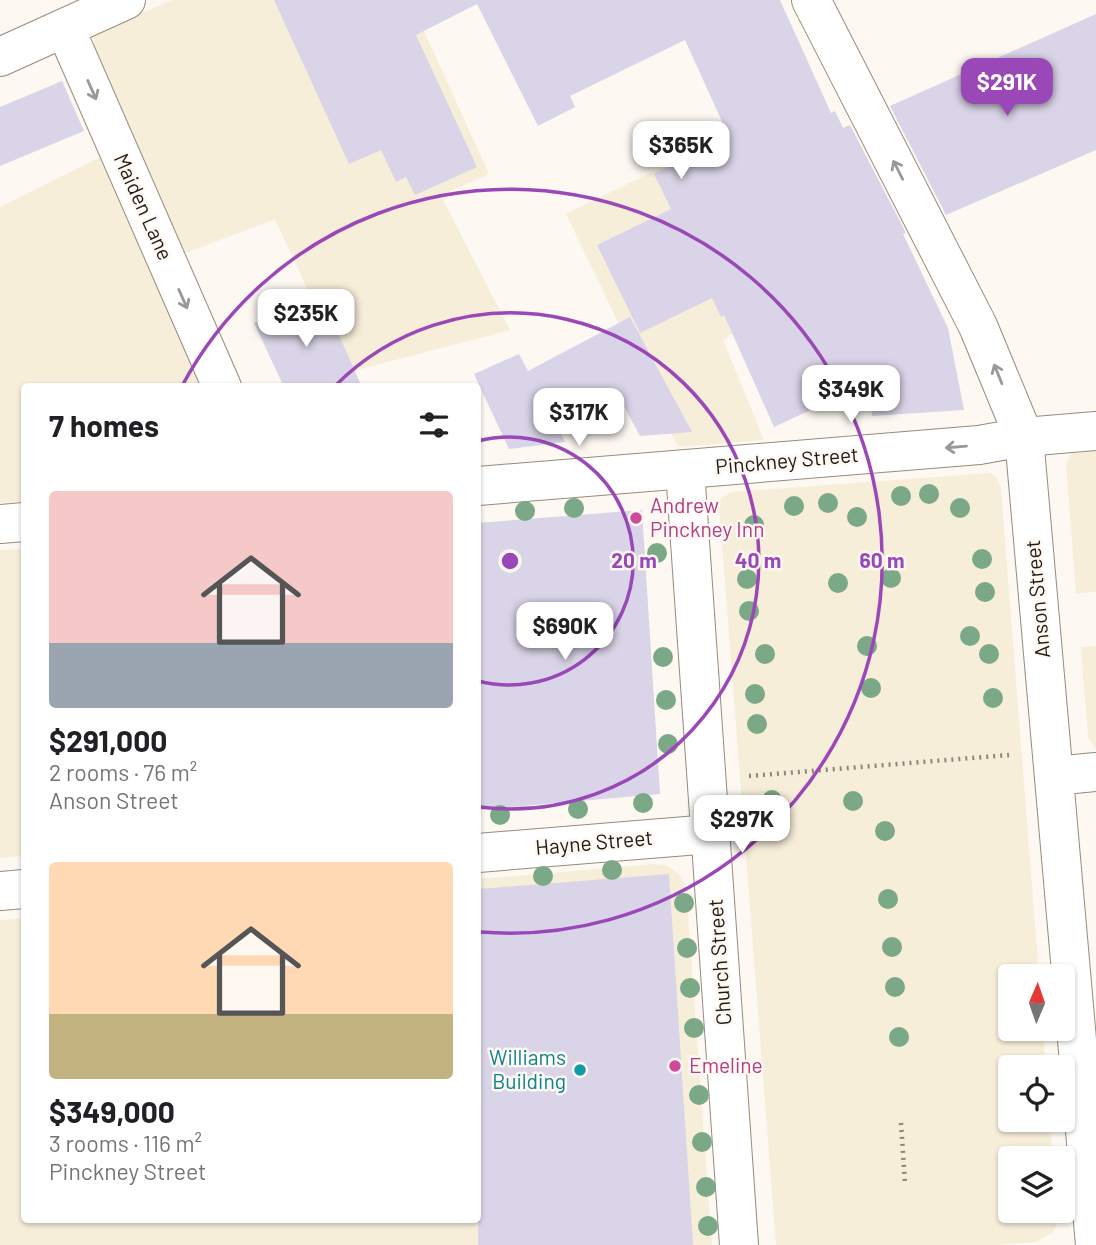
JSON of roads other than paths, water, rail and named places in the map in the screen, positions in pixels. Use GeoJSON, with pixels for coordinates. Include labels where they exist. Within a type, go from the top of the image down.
{"type":"FeatureCollection","features":[{"type":"Feature","properties":{"kind":"street"},"geometry":{"type":"LineString","coordinates":[[0,57],[126,0]]}},
{"type":"Feature","properties":{"kind":"street","name":"Anson Street"},"geometry":{"type":"LineString","coordinates":[[811,0],[978,326],[1024,437],[1095,1245]]}},
{"type":"Feature","properties":{"kind":"street","name":"Maiden Lane"},"geometry":{"type":"LineString","coordinates":[[65,28],[220,383]]}},
{"type":"Feature","properties":{"kind":"street","name":"Pinckney Street"},"geometry":{"type":"LineString","coordinates":[[481,486],[979,445],[1024,437],[1096,431]]}},
{"type":"Feature","properties":{"kind":"street","name":"Church Street"},"geometry":{"type":"LineString","coordinates":[[685,470],[739,1245]]}},
{"type":"Feature","properties":{"kind":"street"},"geometry":{"type":"LineString","coordinates":[[0,524],[21,522]]}},
{"type":"Feature","properties":{"kind":"street"},"geometry":{"type":"LineString","coordinates":[[1054,776],[1096,772]]}},
{"type":"Feature","properties":{"kind":"street","name":"Hayne Street"},"geometry":{"type":"LineString","coordinates":[[481,853],[711,834]]}},
{"type":"Feature","properties":{"kind":"street"},"geometry":{"type":"LineString","coordinates":[[0,891],[21,889]]}},
{"type":"Feature","properties":{"kind":"place","name":"Andrew Pinckney Inn"},"geometry":{"type":"Point","coordinates":[636,518]}},
{"type":"Feature","properties":{"kind":"place","name":"Emeline"},"geometry":{"type":"Point","coordinates":[675,1066]}},
{"type":"Feature","properties":{"kind":"place","name":"Williams Building"},"geometry":{"type":"Point","coordinates":[580,1070]}}]}
